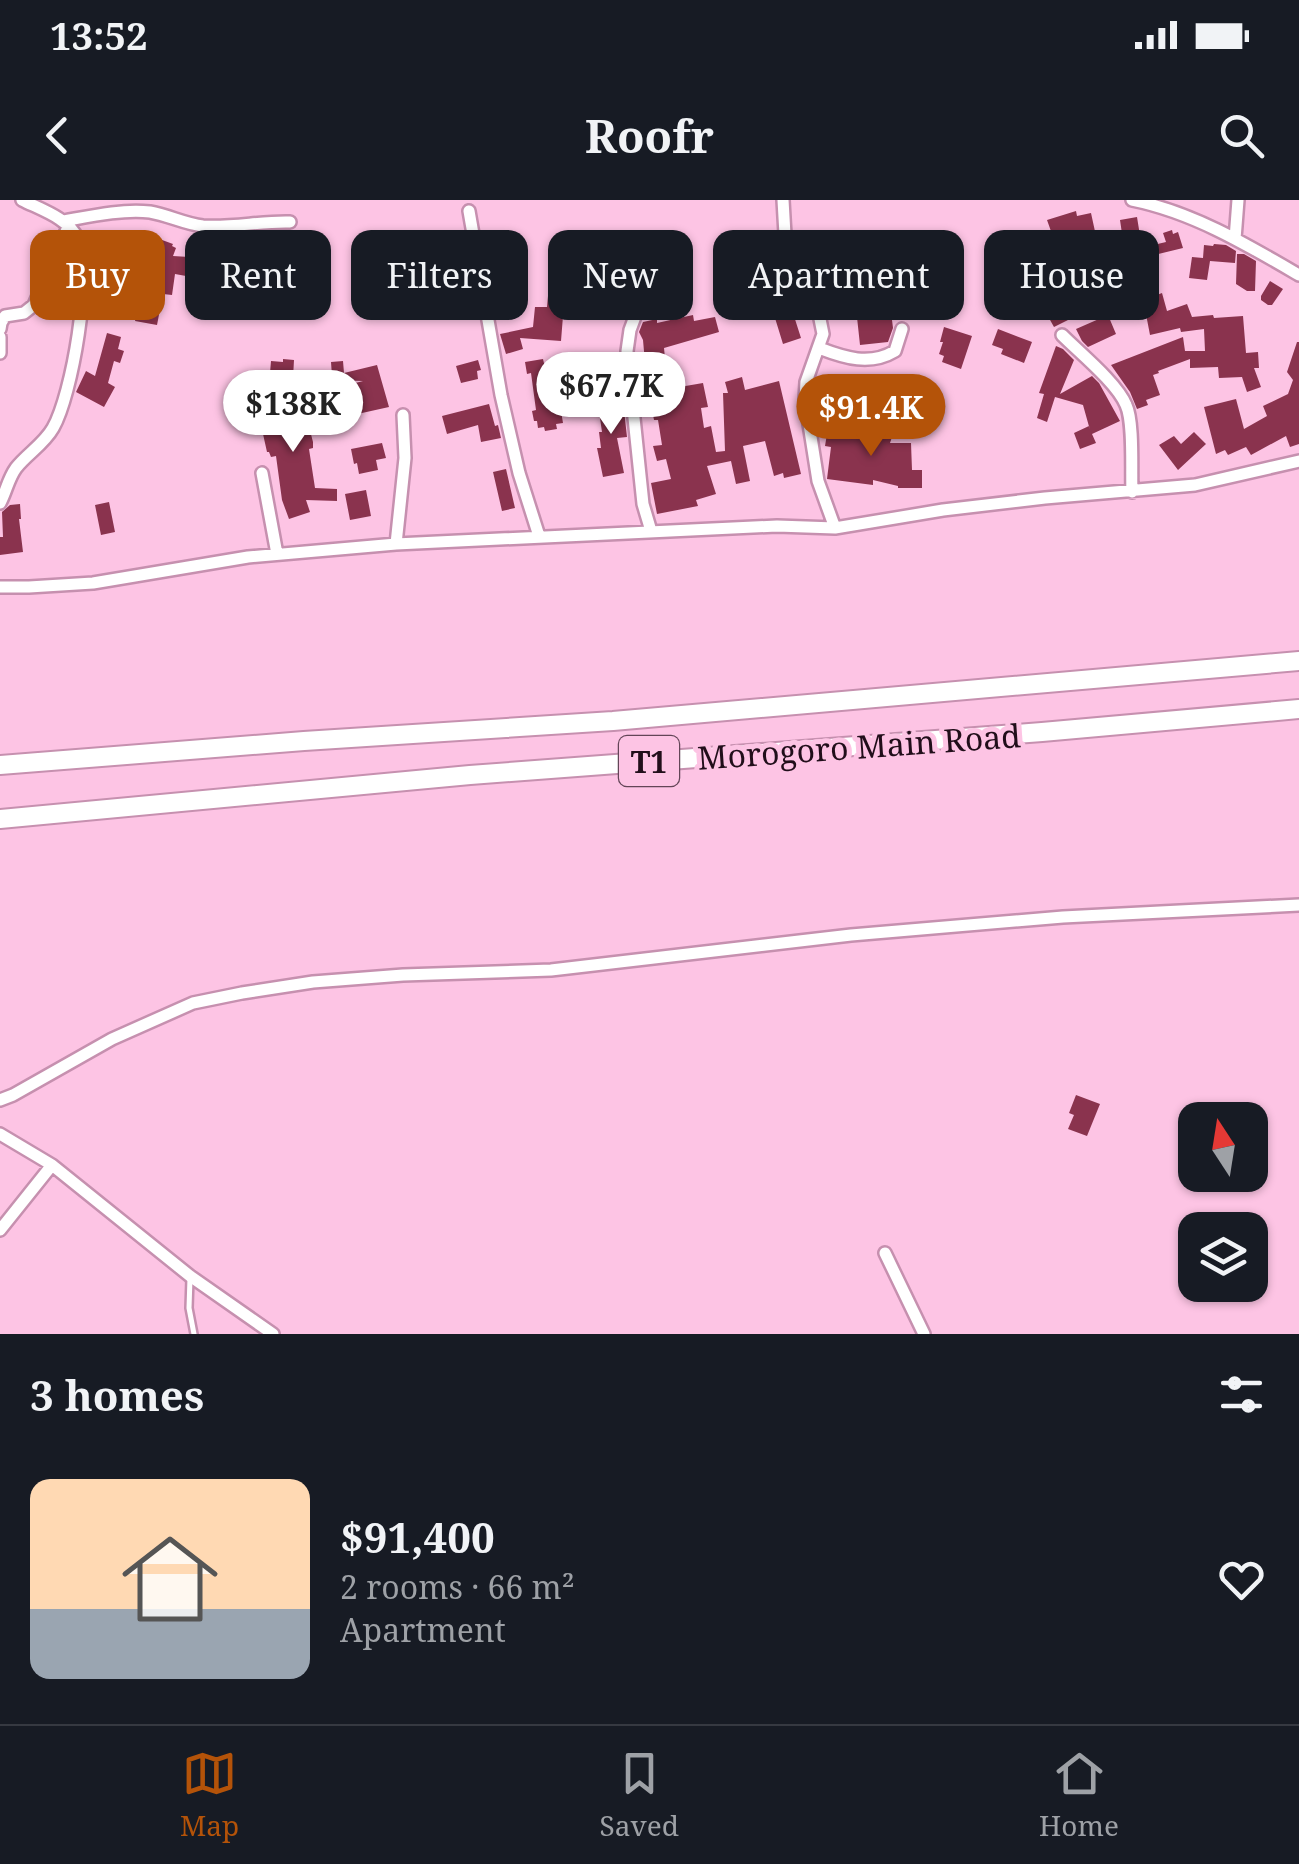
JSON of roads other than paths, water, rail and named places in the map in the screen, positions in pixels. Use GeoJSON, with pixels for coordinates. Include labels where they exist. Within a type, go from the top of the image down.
{"type":"FeatureCollection","features":[{"type":"Feature","properties":{"kind":"highway","name":"Morogoro Main Road"},"geometry":{"type":"LineString","coordinates":[[0,766],[612,721],[1299,661]]}},
{"type":"Feature","properties":{"kind":"highway","name":"Morogoro Main Road"},"geometry":{"type":"LineString","coordinates":[[0,819],[470,775],[1299,709]]}},
{"type":"Feature","properties":{"kind":"street"},"geometry":{"type":"LineString","coordinates":[[0,503],[17,468],[54,427],[70,379],[83,282],[77,238],[66,224],[22,200]]}},
{"type":"Feature","properties":{"kind":"street"},"geometry":{"type":"LineString","coordinates":[[783,200],[786,252],[819,314],[823,334],[806,382],[806,411],[818,481],[835,528]]}},
{"type":"Feature","properties":{"kind":"street"},"geometry":{"type":"LineString","coordinates":[[1132,200],[1170,210],[1235,238],[1299,275]]}},
{"type":"Feature","properties":{"kind":"street"},"geometry":{"type":"LineString","coordinates":[[1235,238],[1238,200]]}},
{"type":"Feature","properties":{"kind":"street"},"geometry":{"type":"LineString","coordinates":[[469,211],[501,395],[539,536]]}},
{"type":"Feature","properties":{"kind":"street"},"geometry":{"type":"LineString","coordinates":[[66,224],[101,214],[150,212],[200,226],[290,222]]}},
{"type":"Feature","properties":{"kind":"street"},"geometry":{"type":"LineString","coordinates":[[0,353],[0,323],[5,316],[24,313],[34,305],[66,224]]}},
{"type":"Feature","properties":{"kind":"street"},"geometry":{"type":"LineString","coordinates":[[634,320],[627,351],[643,504],[651,531]]}},
{"type":"Feature","properties":{"kind":"street"},"geometry":{"type":"LineString","coordinates":[[819,348],[852,359],[870,360],[896,351],[902,329]]}},
{"type":"Feature","properties":{"kind":"street"},"geometry":{"type":"LineString","coordinates":[[1062,335],[1126,405],[1131,423],[1132,492]]}},
{"type":"Feature","properties":{"kind":"street"},"geometry":{"type":"LineString","coordinates":[[396,544],[405,458],[403,416]]}},
{"type":"Feature","properties":{"kind":"street"},"geometry":{"type":"LineString","coordinates":[[0,587],[92,583],[248,557],[396,544],[777,526],[835,528],[943,510],[1195,485],[1299,460]]}},
{"type":"Feature","properties":{"kind":"street"},"geometry":{"type":"LineString","coordinates":[[262,473],[276,554]]}},
{"type":"Feature","properties":{"kind":"street"},"geometry":{"type":"LineString","coordinates":[[0,1100],[112,1039],[193,1003],[313,982],[552,970],[791,941],[1059,917],[1299,905]]}},
{"type":"Feature","properties":{"kind":"street"},"geometry":{"type":"LineString","coordinates":[[0,1134],[52,1165],[190,1276],[273,1334]]}},
{"type":"Feature","properties":{"kind":"street"},"geometry":{"type":"LineString","coordinates":[[0,1230],[52,1165]]}},
{"type":"Feature","properties":{"kind":"street"},"geometry":{"type":"LineString","coordinates":[[885,1253],[924,1334]]}},
{"type":"Feature","properties":{"kind":"lane"},"geometry":{"type":"LineString","coordinates":[[190,1276],[189,1308],[194,1334]]}}]}
